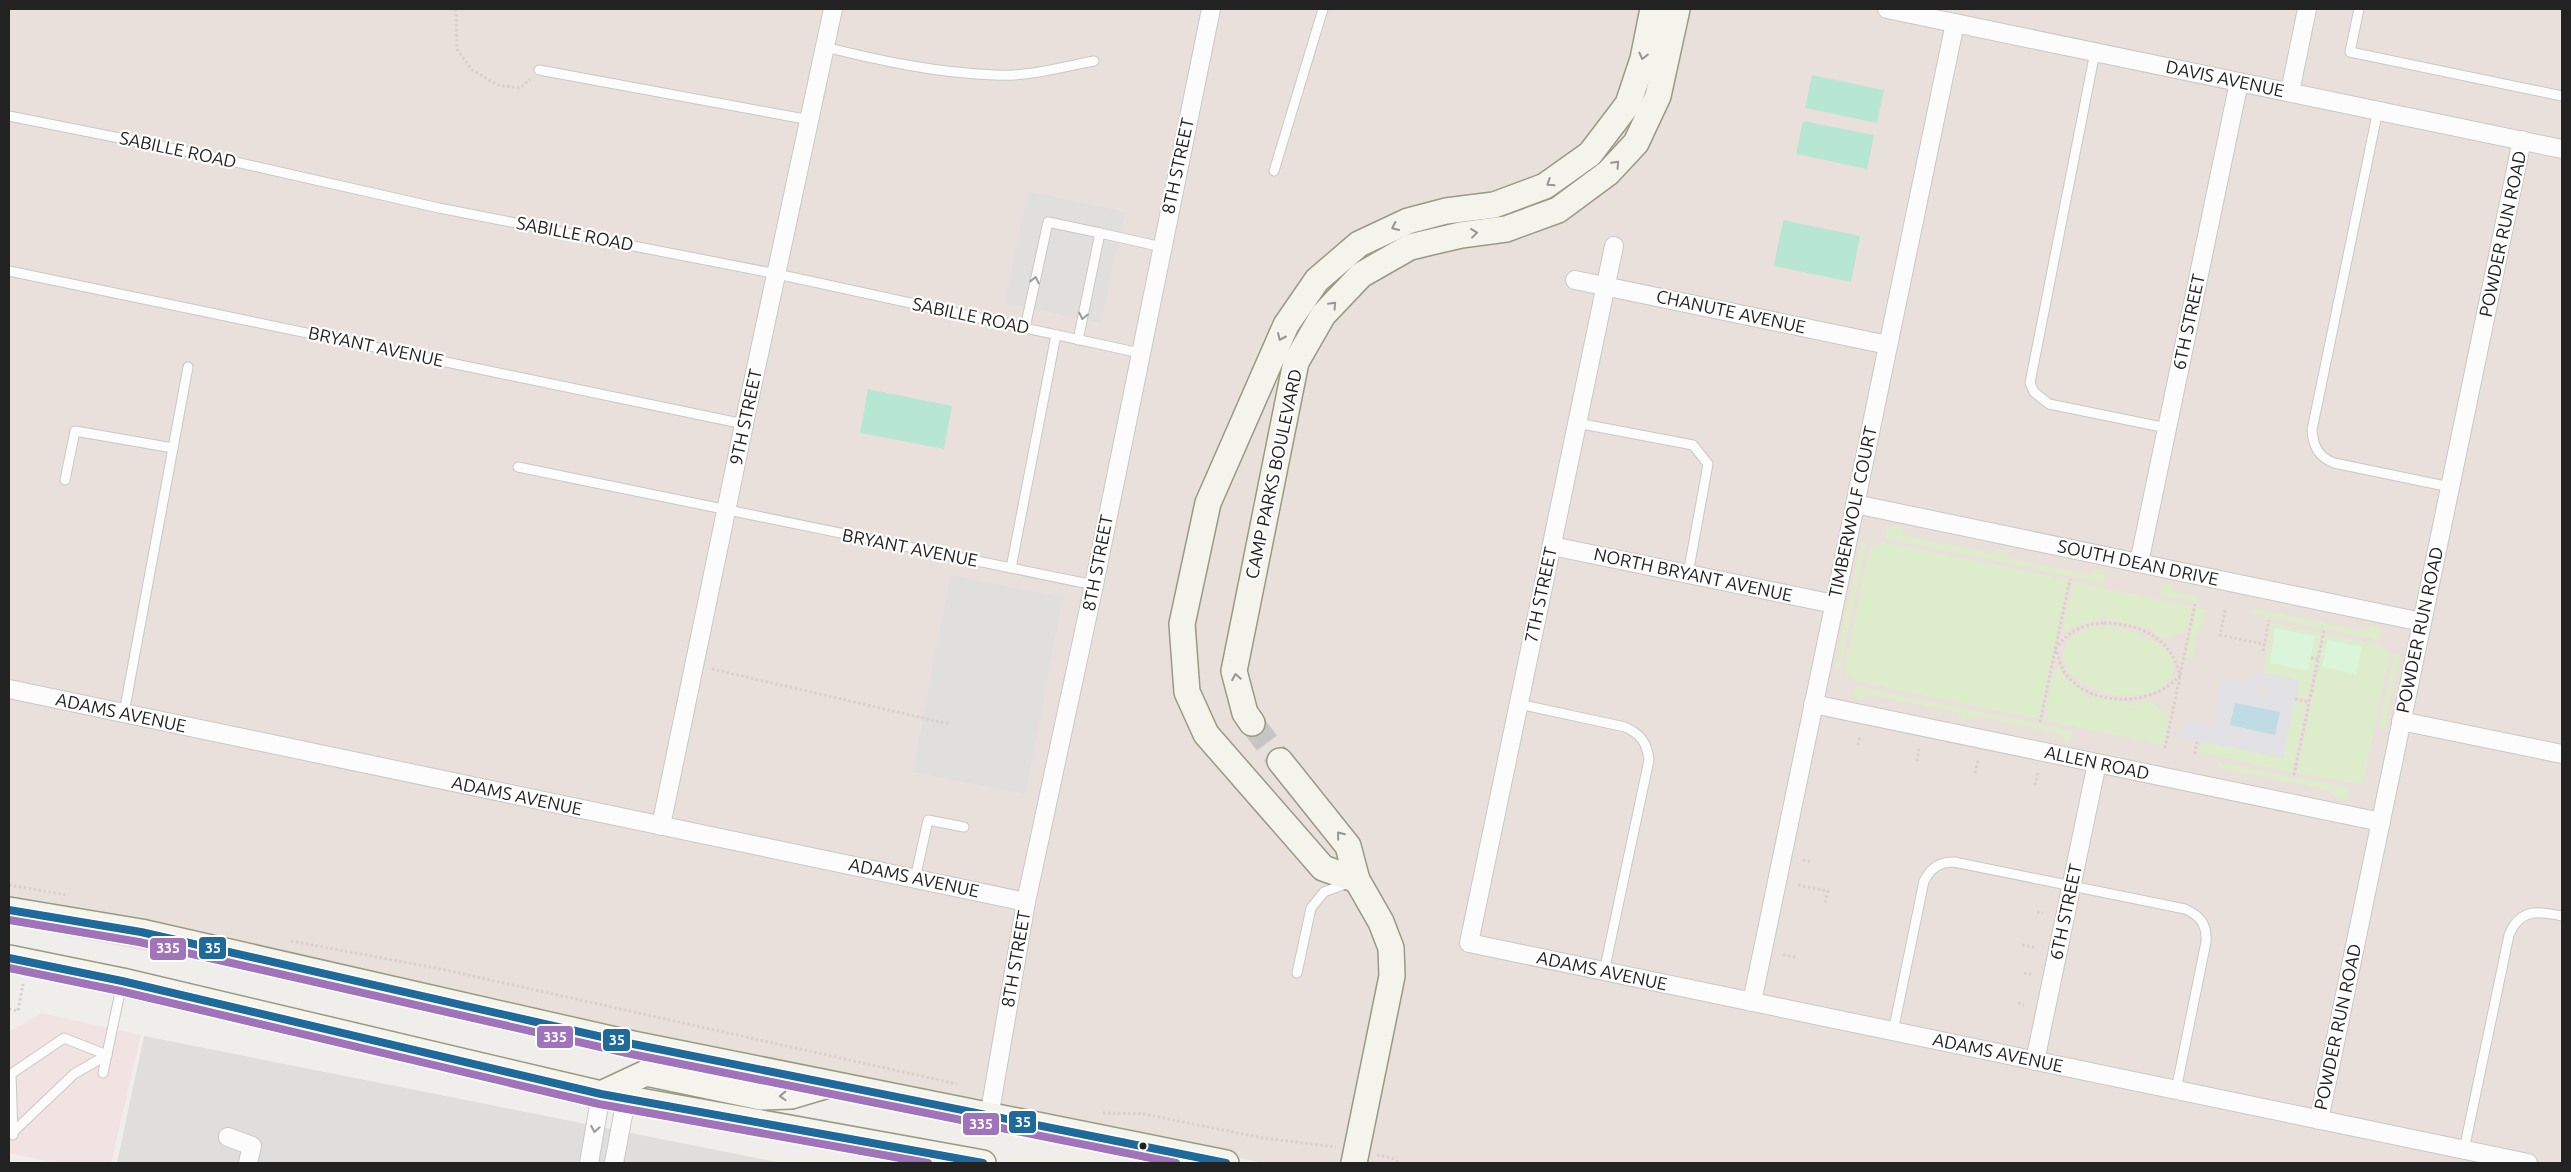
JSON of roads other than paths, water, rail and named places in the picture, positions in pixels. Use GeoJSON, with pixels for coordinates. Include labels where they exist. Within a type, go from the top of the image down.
{"type":"FeatureCollection","features":[{"type":"Feature","properties":{"kind":"street","name":"9TH STREET"},"geometry":{"type":"LineString","coordinates":[[662,826],[744,424],[778,274],[833,9]]}},
{"type":"Feature","properties":{"kind":"street","name":"8TH STREET"},"geometry":{"type":"LineString","coordinates":[[989,1117],[1026,902],[1094,585],[1211,9]]}},
{"type":"Feature","properties":{"kind":"street","name":"CAMP PARKS BOULEVARD"},"geometry":{"type":"LineString","coordinates":[[1357,880],[1323,868],[1206,734],[1187,692],[1182,650],[1182,624],[1208,503],[1286,325],[1317,280],[1359,244],[1408,220],[1446,211],[1494,205],[1545,186],[1590,154],[1628,104],[1643,59],[1653,9]]}},
{"type":"Feature","properties":{"kind":"street","name":"CAMP PARKS BOULEVARD"},"geometry":{"type":"LineString","coordinates":[[1252,723],[1245,713],[1234,671],[1296,362],[1323,315],[1361,275],[1410,247],[1461,235],[1506,230],[1558,210],[1608,174],[1636,144],[1658,96],[1677,9]]}},
{"type":"Feature","properties":{"kind":"street","name":"DAVIS AVENUE"},"geometry":{"type":"LineString","coordinates":[[1887,9],[2562,149]]}},
{"type":"Feature","properties":{"kind":"street"},"geometry":{"type":"LineString","coordinates":[[2290,92],[2307,9]]}},
{"type":"Feature","properties":{"kind":"street","name":"TIMBERWOLF COURT"},"geometry":{"type":"LineString","coordinates":[[1752,1002],[1955,23]]}},
{"type":"Feature","properties":{"kind":"street","name":"6TH STREET"},"geometry":{"type":"LineString","coordinates":[[2139,563],[2239,82]]}},
{"type":"Feature","properties":{"kind":"street","name":"POWDER RUN ROAD"},"geometry":{"type":"LineString","coordinates":[[2319,1120],[2522,140]]}},
{"type":"Feature","properties":{"kind":"street","name":"7TH STREET"},"geometry":{"type":"LineString","coordinates":[[1469,943],[1614,246]]}},
{"type":"Feature","properties":{"kind":"street","name":"CHANUTE AVENUE"},"geometry":{"type":"LineString","coordinates":[[1575,280],[1888,345]]}},
{"type":"Feature","properties":{"kind":"street","name":"SOUTH DEAN DRIVE"},"geometry":{"type":"LineString","coordinates":[[1855,504],[2422,622]]}},
{"type":"Feature","properties":{"kind":"street","name":"NORTH BRYANT AVENUE"},"geometry":{"type":"LineString","coordinates":[[1552,546],[1834,604]]}},
{"type":"Feature","properties":{"kind":"street","name":"ADAMS AVENUE"},"geometry":{"type":"LineString","coordinates":[[9,689],[1026,902]]}},
{"type":"Feature","properties":{"kind":"street","name":"ALLEN ROAD"},"geometry":{"type":"LineString","coordinates":[[1814,704],[2381,822]]}},
{"type":"Feature","properties":{"kind":"street"},"geometry":{"type":"LineString","coordinates":[[2401,721],[2562,754]]}},
{"type":"Feature","properties":{"kind":"street"},"geometry":{"type":"LineString","coordinates":[[1280,761],[1348,846],[1357,880],[1381,922],[1391,948],[1392,976],[1354,1163]]}},
{"type":"Feature","properties":{"kind":"street","name":"6TH STREET"},"geometry":{"type":"LineString","coordinates":[[2035,1061],[2097,763]]}},
{"type":"Feature","properties":{"kind":"street"},"geometry":{"type":"LineString","coordinates":[[9,910],[141,932],[633,1044],[989,1117],[1226,1163]]}},
{"type":"Feature","properties":{"kind":"street","name":"ADAMS AVENUE"},"geometry":{"type":"LineString","coordinates":[[1469,943],[2528,1163]]}},
{"type":"Feature","properties":{"kind":"street"},"geometry":{"type":"LineString","coordinates":[[9,958],[122,981],[601,1094],[983,1163]]}},
{"type":"Feature","properties":{"kind":"street"},"geometry":{"type":"LineString","coordinates":[[601,1094],[646,1073],[761,1096],[791,1096],[830,1084]]}},
{"type":"Feature","properties":{"kind":"street"},"geometry":{"type":"LineString","coordinates":[[589,1163],[601,1094]]}},
{"type":"Feature","properties":{"kind":"street"},"geometry":{"type":"LineString","coordinates":[[614,1163],[626,1099]]}},
{"type":"Feature","properties":{"kind":"street"},"geometry":{"type":"LineString","coordinates":[[228,1137],[252,1146],[248,1163]]}},
{"type":"Feature","properties":{"kind":"lane"},"geometry":{"type":"LineString","coordinates":[[1274,171],[1322,9]]}},
{"type":"Feature","properties":{"kind":"lane"},"geometry":{"type":"LineString","coordinates":[[2359,9],[2350,52],[2562,96]]}},
{"type":"Feature","properties":{"kind":"lane"},"geometry":{"type":"LineString","coordinates":[[825,47],[879,61],[996,76],[1027,74],[1094,61]]}},
{"type":"Feature","properties":{"kind":"lane"},"geometry":{"type":"LineString","coordinates":[[2095,52],[2030,383],[2034,392],[2049,404],[2167,428]]}},
{"type":"Feature","properties":{"kind":"lane"},"geometry":{"type":"LineString","coordinates":[[539,70],[810,120]]}},
{"type":"Feature","properties":{"kind":"lane"},"geometry":{"type":"LineString","coordinates":[[2378,110],[2312,430],[2313,442],[2324,459],[2334,463],[2450,487]]}},
{"type":"Feature","properties":{"kind":"lane","name":"SABILLE ROAD"},"geometry":{"type":"LineString","coordinates":[[9,116],[205,155],[439,208],[778,274],[1140,353]]}},
{"type":"Feature","properties":{"kind":"lane"},"geometry":{"type":"LineString","coordinates":[[1025,328],[1048,222],[1162,247]]}},
{"type":"Feature","properties":{"kind":"lane"},"geometry":{"type":"LineString","coordinates":[[1078,340],[1100,233]]}},
{"type":"Feature","properties":{"kind":"lane","name":"BRYANT AVENUE"},"geometry":{"type":"LineString","coordinates":[[9,271],[744,424]]}},
{"type":"Feature","properties":{"kind":"lane"},"geometry":{"type":"LineString","coordinates":[[1010,568],[1056,335]]}},
{"type":"Feature","properties":{"kind":"lane"},"geometry":{"type":"LineString","coordinates":[[124,714],[188,368]]}},
{"type":"Feature","properties":{"kind":"lane"},"geometry":{"type":"LineString","coordinates":[[1577,423],[1693,445],[1708,464],[1688,574]]}},
{"type":"Feature","properties":{"kind":"lane"},"geometry":{"type":"LineString","coordinates":[[65,480],[75,431],[173,448]]}},
{"type":"Feature","properties":{"kind":"lane","name":"BRYANT AVENUE"},"geometry":{"type":"LineString","coordinates":[[518,467],[1094,585]]}},
{"type":"Feature","properties":{"kind":"lane"},"geometry":{"type":"LineString","coordinates":[[1519,704],[1625,727],[1637,732],[1648,751],[1649,760],[1604,972]]}},
{"type":"Feature","properties":{"kind":"lane"},"geometry":{"type":"LineString","coordinates":[[915,879],[928,820],[964,827]]}},
{"type":"Feature","properties":{"kind":"lane"},"geometry":{"type":"LineString","coordinates":[[1893,1032],[1924,881],[1928,873],[1936,865],[1954,862],[2186,909],[2203,922],[2207,932],[2176,1090]]}},
{"type":"Feature","properties":{"kind":"lane"},"geometry":{"type":"LineString","coordinates":[[1297,973],[1307,918],[1314,903],[1324,892],[1357,880]]}},
{"type":"Feature","properties":{"kind":"lane"},"geometry":{"type":"LineString","coordinates":[[2464,1150],[2509,935],[2513,925],[2522,917],[2532,913],[2542,912],[2562,916]]}},
{"type":"Feature","properties":{"kind":"lane"},"geometry":{"type":"LineString","coordinates":[[104,1073],[122,981]]}},
{"type":"Feature","properties":{"kind":"lane"},"geometry":{"type":"LineString","coordinates":[[11,1134],[11,1074],[64,1038],[107,1055]]}},
{"type":"Feature","properties":{"kind":"lane"},"geometry":{"type":"LineString","coordinates":[[11,1134],[74,1074],[107,1055]]}},
{"type":"Feature","properties":{"kind":"water"},"geometry":{"type":"Polygon","coordinates":[[[2235,703],[2280,712],[2275,735],[2230,725],[2235,703]]]}},
{"type":"Feature","properties":{"kind":"tunnel"},"geometry":{"type":"LineString","coordinates":[[1252,723],[1280,761]]}}]}
